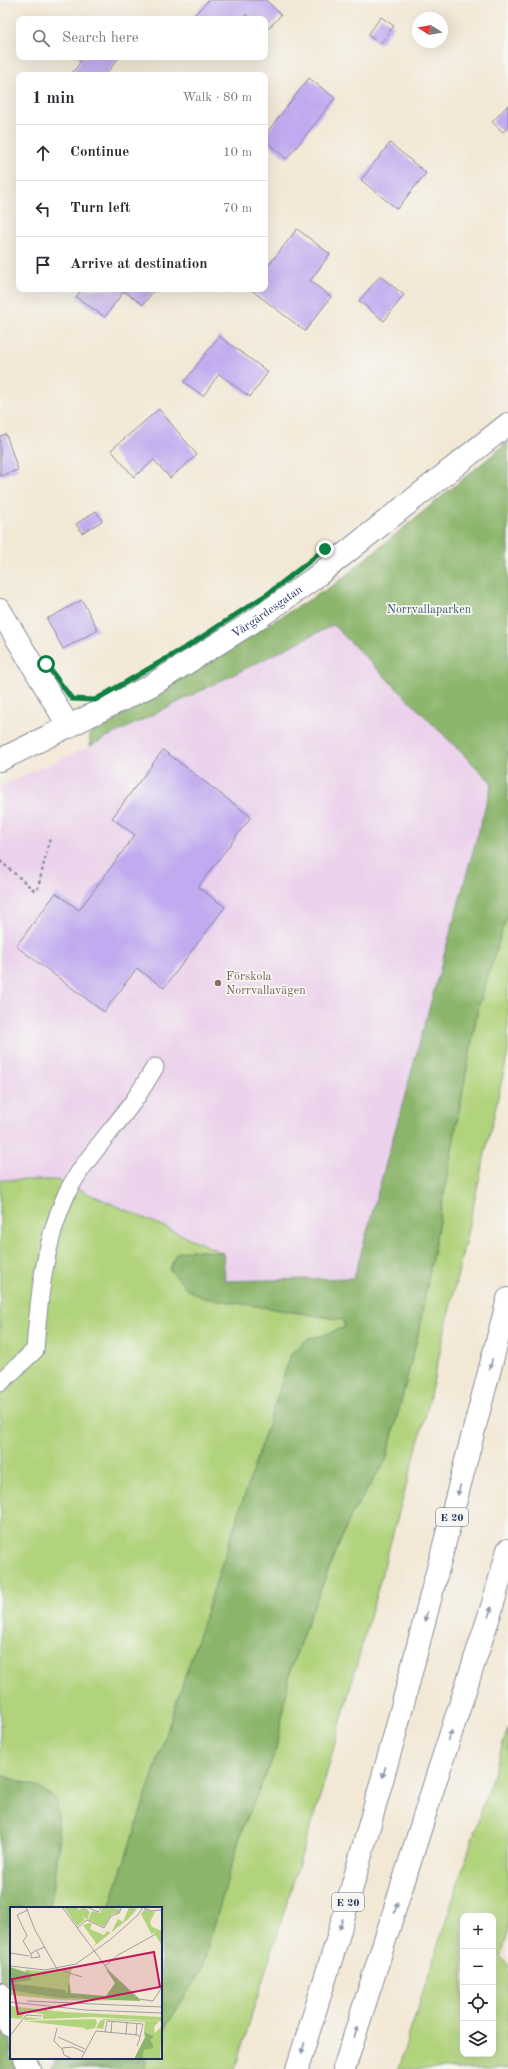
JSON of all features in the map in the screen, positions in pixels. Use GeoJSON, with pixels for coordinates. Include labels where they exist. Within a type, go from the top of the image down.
{"type":"FeatureCollection","features":[{"type":"Feature","properties":{"kind":"main road","name":"Vårgärdesgatan"},"geometry":{"type":"LineString","coordinates":[[0,760],[150,686],[251,623],[313,578],[508,424]]}},
{"type":"Feature","properties":{"kind":"main road"},"geometry":{"type":"LineString","coordinates":[[0,610],[69,727]]}},
{"type":"Feature","properties":{"kind":"main road","name":"E 20"},"geometry":{"type":"LineString","coordinates":[[297,2069],[338,1937],[394,1734],[508,1299]]}},
{"type":"Feature","properties":{"kind":"main road"},"geometry":{"type":"LineString","coordinates":[[344,2069],[492,1607],[508,1550]]}},
{"type":"Feature","properties":{"kind":"main road"},"geometry":{"type":"LineString","coordinates":[[0,1994],[10,2023]]}},
{"type":"Feature","properties":{"kind":"main road"},"geometry":{"type":"LineString","coordinates":[[24,2059],[29,2069]]}},
{"type":"Feature","properties":{"kind":"lane"},"geometry":{"type":"LineString","coordinates":[[0,1383],[35,1350],[45,1263],[55,1224],[67,1194],[97,1147],[131,1105],[155,1067]]}},
{"type":"Feature","properties":{"kind":"path"},"geometry":{"type":"LineString","coordinates":[[0,860],[34,890],[38,888],[50,838]]}},
{"type":"Feature","properties":{"kind":"shaded area","name":"Förskola Norrvallavägen"},"geometry":{"type":"Polygon","coordinates":[[[333,625],[492,782],[354,1278],[225,1281],[58,1180],[0,1180],[0,786],[90,746],[333,625]]]}},
{"type":"Feature","properties":{"kind":"green space","name":"Norrvallaparken"},"geometry":{"type":"Polygon","coordinates":[[[508,442],[508,912],[478,1008],[418,1335],[386,1460],[351,1515],[310,1615],[291,1668],[275,1754],[242,1829],[201,1971],[162,2032],[162,1907],[109,1907],[291,1354],[308,1338],[321,1336],[345,1327],[343,1320],[204,1298],[188,1290],[170,1270],[176,1253],[191,1250],[223,1253],[225,1281],[354,1278],[492,783],[333,625],[90,746],[90,732],[334,585],[508,442]]]}},
{"type":"Feature","properties":{"kind":"green space"},"geometry":{"type":"Polygon","coordinates":[[[508,912],[508,1053],[425,1418],[322,1790],[235,2069],[145,2069],[146,2059],[162,2059],[162,2032],[201,1971],[242,1829],[275,1754],[291,1668],[310,1615],[351,1515],[386,1460],[418,1335],[478,1008],[508,912]]]}},
{"type":"Feature","properties":{"kind":"green space"},"geometry":{"type":"Polygon","coordinates":[[[0,1180],[58,1180],[223,1253],[191,1250],[176,1253],[170,1270],[321,1316],[343,1320],[345,1327],[321,1336],[308,1338],[291,1355],[109,1907],[49,1907],[54,1886],[60,1836],[39,1787],[0,1775],[0,1180]]]}},
{"type":"Feature","properties":{"kind":"green space"},"geometry":{"type":"Polygon","coordinates":[[[508,1728],[508,1932],[501,1957],[508,1964],[508,2069],[398,2069],[508,1728]]]}},
{"type":"Feature","properties":{"kind":"green space"},"geometry":{"type":"Polygon","coordinates":[[[0,1775],[39,1787],[57,1800],[58,1854],[49,1907],[10,1907],[10,2059],[35,2059],[45,2069],[0,2069],[0,1775]]]}},
{"type":"Feature","properties":{"kind":"green space"},"geometry":{"type":"Polygon","coordinates":[[[56,2059],[146,2059],[145,2069],[52,2069],[56,2059]]]}},
{"type":"Feature","properties":{"kind":"building"},"geometry":{"type":"Polygon","coordinates":[[[209,0],[266,0],[281,15],[268,29],[268,16],[248,16],[246,14],[244,16],[194,15],[209,0]]]}},
{"type":"Feature","properties":{"kind":"building"},"geometry":{"type":"Polygon","coordinates":[[[381,17],[394,26],[380,44],[368,35],[381,17]]]}},
{"type":"Feature","properties":{"kind":"building"},"geometry":{"type":"Polygon","coordinates":[[[80,60],[117,60],[107,72],[73,72],[81,61],[80,60]]]}},
{"type":"Feature","properties":{"kind":"building"},"geometry":{"type":"Polygon","coordinates":[[[309,78],[335,98],[287,159],[268,143],[268,131],[309,78]]]}},
{"type":"Feature","properties":{"kind":"building"},"geometry":{"type":"Polygon","coordinates":[[[508,105],[508,127],[503,132],[492,122],[508,105]]]}},
{"type":"Feature","properties":{"kind":"building"},"geometry":{"type":"Polygon","coordinates":[[[390,143],[426,173],[397,209],[361,180],[390,143]]]}},
{"type":"Feature","properties":{"kind":"building"},"geometry":{"type":"Polygon","coordinates":[[[297,229],[330,254],[310,281],[331,297],[305,331],[254,292],[268,292],[268,266],[297,229]]]}},
{"type":"Feature","properties":{"kind":"building"},"geometry":{"type":"Polygon","coordinates":[[[380,276],[404,295],[384,321],[359,301],[380,276]]]}},
{"type":"Feature","properties":{"kind":"building"},"geometry":{"type":"Polygon","coordinates":[[[80,292],[123,292],[105,317],[76,297],[80,292]]]}},
{"type":"Feature","properties":{"kind":"building"},"geometry":{"type":"Polygon","coordinates":[[[125,292],[153,292],[143,305],[125,292]]]}},
{"type":"Feature","properties":{"kind":"building"},"geometry":{"type":"Polygon","coordinates":[[[219,336],[268,372],[250,397],[219,374],[203,396],[184,382],[219,336]]]}},
{"type":"Feature","properties":{"kind":"building"},"geometry":{"type":"Polygon","coordinates":[[[159,409],[197,455],[170,478],[154,460],[134,477],[111,450],[159,409]]]}},
{"type":"Feature","properties":{"kind":"building"},"geometry":{"type":"Polygon","coordinates":[[[6,434],[18,470],[0,476],[0,436],[6,434]]]}},
{"type":"Feature","properties":{"kind":"building"},"geometry":{"type":"Polygon","coordinates":[[[96,511],[102,521],[82,533],[76,524],[96,511]]]}},
{"type":"Feature","properties":{"kind":"building"},"geometry":{"type":"Polygon","coordinates":[[[82,600],[98,630],[63,649],[47,619],[82,600]]]}},
{"type":"Feature","properties":{"kind":"building"},"geometry":{"type":"Polygon","coordinates":[[[163,750],[251,817],[198,887],[225,907],[164,988],[137,968],[104,1012],[16,946],[56,893],[79,910],[135,835],[112,818],[163,750]]]}},
{"type":"Feature","properties":{"kind":"place","name":"Förskola Norrvallavägen"},"geometry":{"type":"Point","coordinates":[218,983]}},
{"type":"Feature","properties":{"kind":"route"},"geometry":{"type":"LineString","coordinates":[[46,664],[72,699],[95,700],[188,646],[269,593],[325,549]]}}]}
